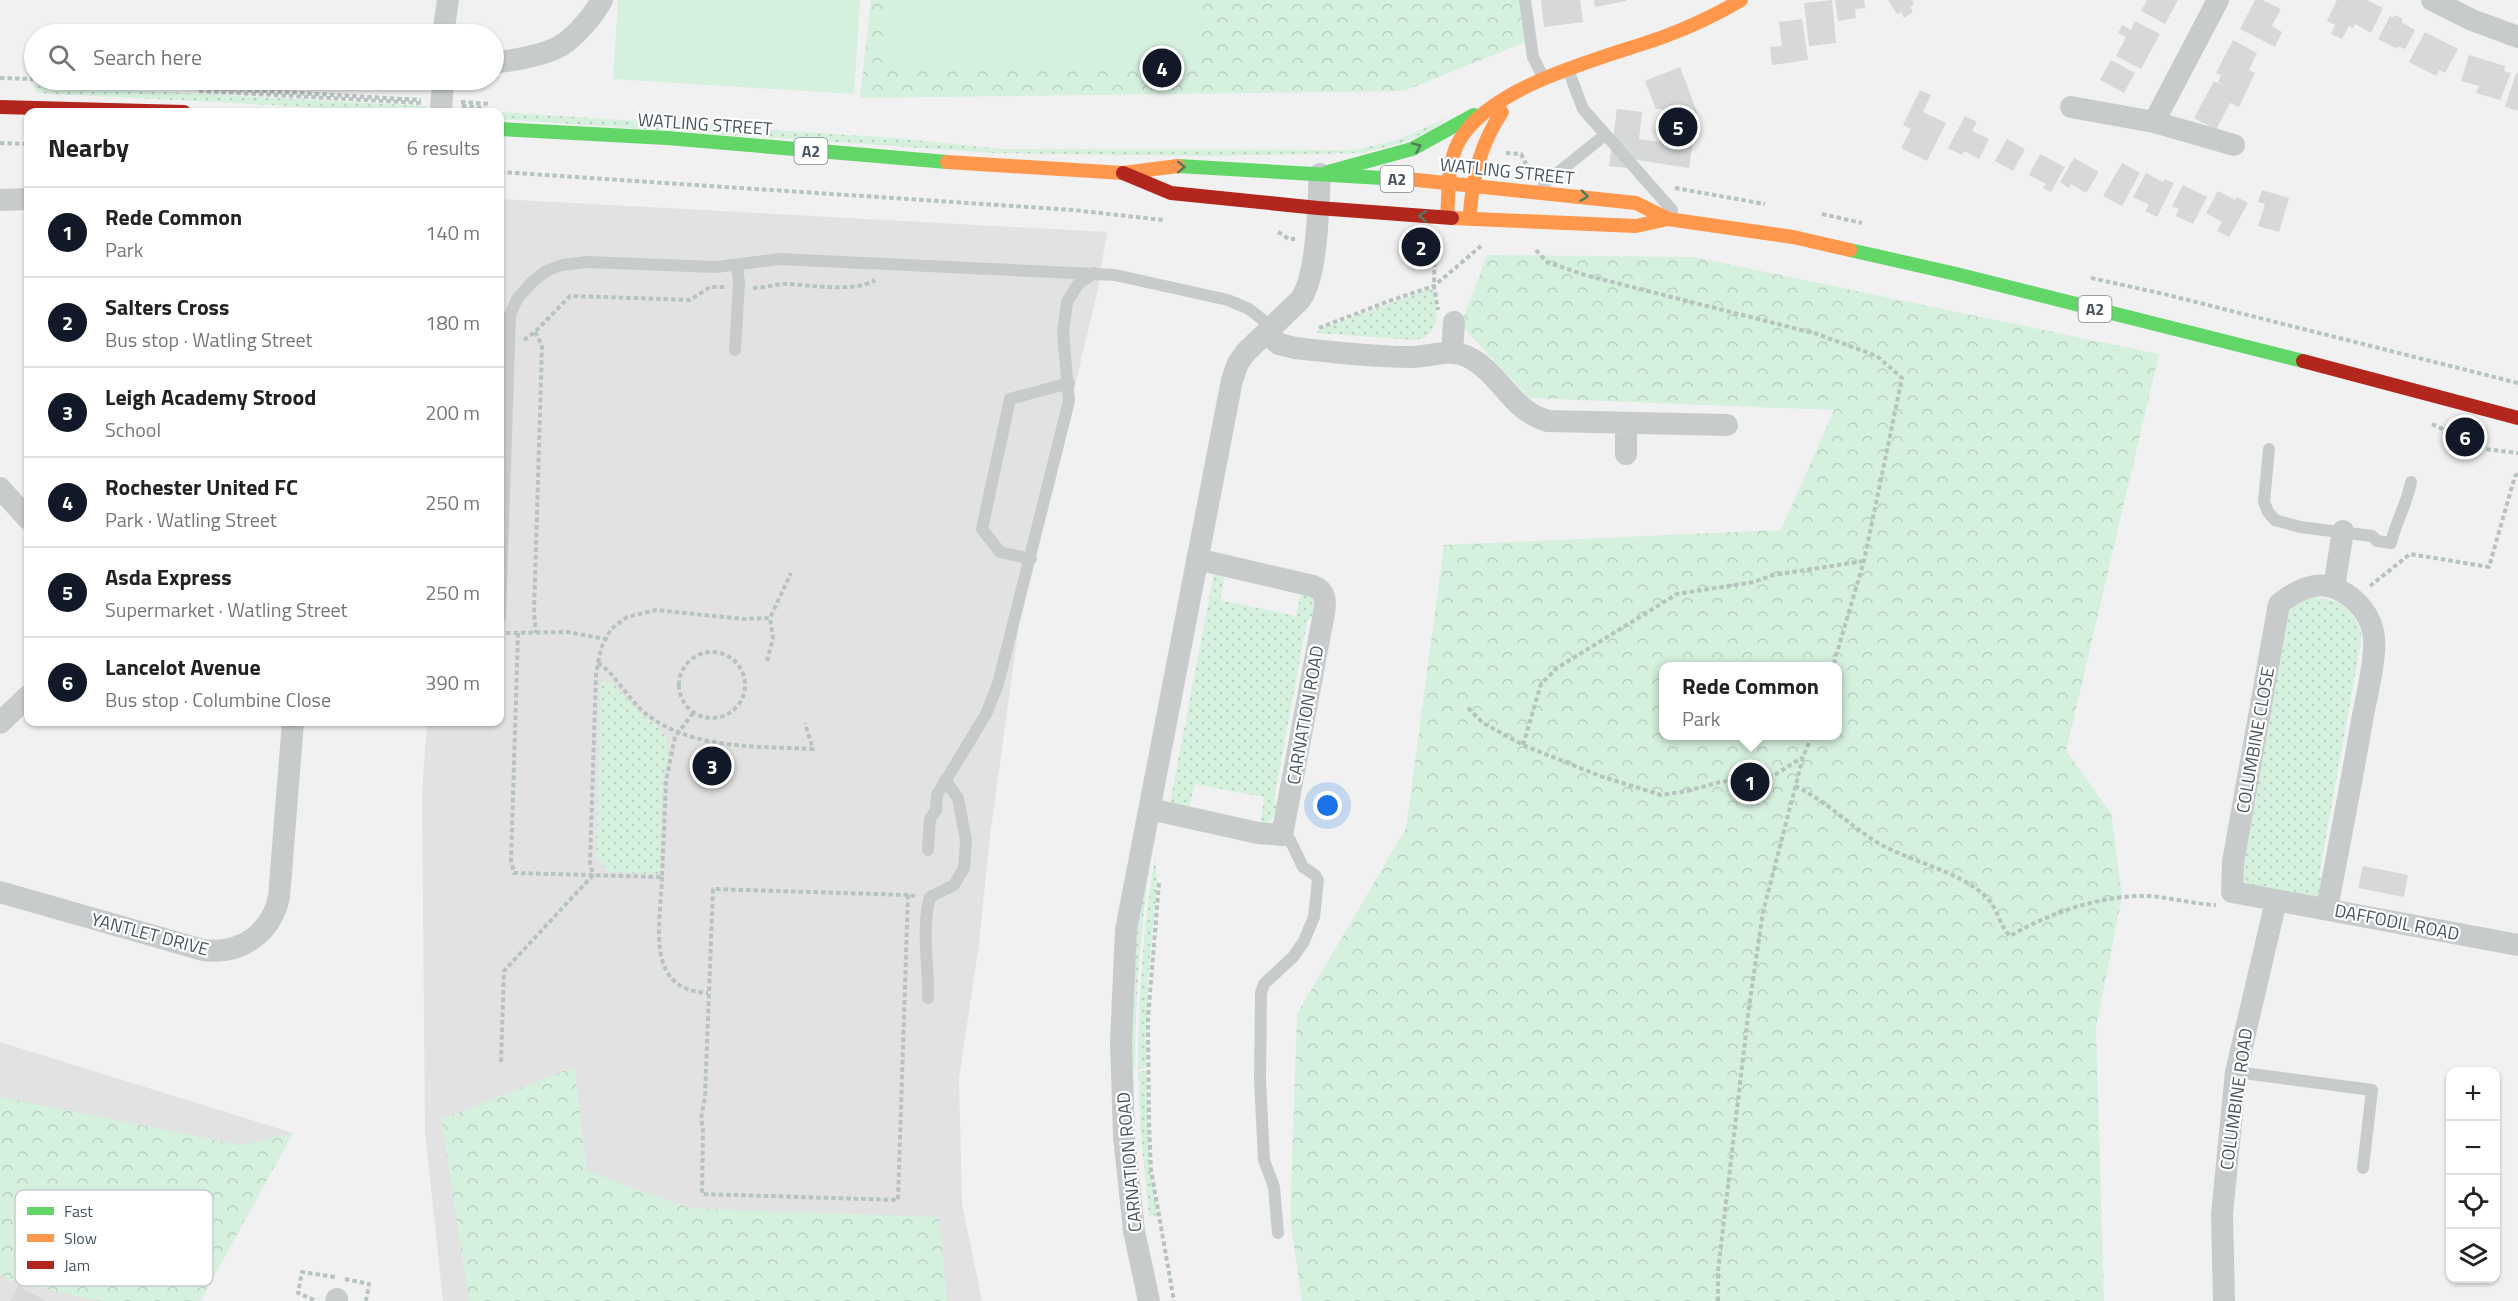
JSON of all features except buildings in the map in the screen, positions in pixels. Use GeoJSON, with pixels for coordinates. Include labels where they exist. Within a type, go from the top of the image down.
{"type":"FeatureCollection","features":[{"type":"Feature","properties":{"kind":"main road"},"geometry":{"type":"LineString","coordinates":[[1447,217],[1453,160],[1460,140],[1472,124],[1501,106],[1520,89],[1689,27],[1742,0]]}},
{"type":"Feature","properties":{"kind":"main road"},"geometry":{"type":"LineString","coordinates":[[1498,150],[1501,106]]}},
{"type":"Feature","properties":{"kind":"main road"},"geometry":{"type":"LineString","coordinates":[[1320,174],[1412,149],[1501,106]]}},
{"type":"Feature","properties":{"kind":"main road"},"geometry":{"type":"LineString","coordinates":[[1469,219],[1472,184],[1482,145],[1501,106]]}},
{"type":"Feature","properties":{"kind":"main road"},"geometry":{"type":"LineString","coordinates":[[0,107],[37,108]]}},
{"type":"Feature","properties":{"kind":"main road","name":"WATLING STREET"},"geometry":{"type":"LineString","coordinates":[[504,129],[667,138],[922,160],[1123,173],[1176,166],[1450,182],[1636,203],[1674,220]]}},
{"type":"Feature","properties":{"kind":"main road"},"geometry":{"type":"LineString","coordinates":[[1500,171],[1512,189]]}},
{"type":"Feature","properties":{"kind":"main road","name":"WATLING STREET"},"geometry":{"type":"LineString","coordinates":[[1123,173],[1171,193],[1318,208],[1469,219],[1636,226],[1674,220]]}},
{"type":"Feature","properties":{"kind":"main road","name":"A2"},"geometry":{"type":"LineString","coordinates":[[1674,220],[1793,237],[1956,274],[2403,386],[2518,418]]}},
{"type":"Feature","properties":{"kind":"street"},"geometry":{"type":"LineString","coordinates":[[444,24],[448,0]]}},
{"type":"Feature","properties":{"kind":"street"},"geometry":{"type":"LineString","coordinates":[[504,61],[561,46],[587,21],[602,0]]}},
{"type":"Feature","properties":{"kind":"street"},"geometry":{"type":"LineString","coordinates":[[2154,122],[2218,0]]}},
{"type":"Feature","properties":{"kind":"street"},"geometry":{"type":"LineString","coordinates":[[2433,0],[2472,20],[2518,37]]}},
{"type":"Feature","properties":{"kind":"street"},"geometry":{"type":"LineString","coordinates":[[441,108],[442,90]]}},
{"type":"Feature","properties":{"kind":"street"},"geometry":{"type":"LineString","coordinates":[[2071,107],[2154,122],[2234,145]]}},
{"type":"Feature","properties":{"kind":"street","name":"CARNATION ROAD"},"geometry":{"type":"LineString","coordinates":[[1149,1301],[1132,1210],[1124,1136],[1121,1042],[1126,930],[1234,373],[1242,357],[1300,300],[1307,290],[1304,242],[1318,208],[1320,174]]}},
{"type":"Feature","properties":{"kind":"street"},"geometry":{"type":"LineString","coordinates":[[0,200],[24,199]]}},
{"type":"Feature","properties":{"kind":"street"},"geometry":{"type":"LineString","coordinates":[[1446,320],[1452,352]]}},
{"type":"Feature","properties":{"kind":"street"},"geometry":{"type":"LineString","coordinates":[[1269,330],[1280,344],[1295,348],[1403,356],[1452,352],[1462,354],[1481,365],[1523,410],[1539,418],[1555,422],[1727,424]]}},
{"type":"Feature","properties":{"kind":"street"},"geometry":{"type":"LineString","coordinates":[[1626,423],[1626,454]]}},
{"type":"Feature","properties":{"kind":"street"},"geometry":{"type":"LineString","coordinates":[[0,488],[24,515]]}},
{"type":"Feature","properties":{"kind":"street"},"geometry":{"type":"LineString","coordinates":[[2328,909],[2374,638],[2369,620],[2360,605],[2334,587],[2343,531]]}},
{"type":"Feature","properties":{"kind":"street","name":"CARNATION ROAD"},"geometry":{"type":"LineString","coordinates":[[1197,559],[1322,590],[1324,613],[1286,838]]}},
{"type":"Feature","properties":{"kind":"street","name":"COLUMBINE CLOSE"},"geometry":{"type":"LineString","coordinates":[[2276,901],[2237,894],[2231,889],[2233,862],[2273,628],[2279,604],[2293,592],[2311,586],[2334,587]]}},
{"type":"Feature","properties":{"kind":"street"},"geometry":{"type":"LineString","coordinates":[[0,723],[24,700]]}},
{"type":"Feature","properties":{"kind":"street","name":"YANTLET DRIVE"},"geometry":{"type":"LineString","coordinates":[[0,892],[203,950],[229,950],[250,941],[269,923],[279,896],[292,726]]}},
{"type":"Feature","properties":{"kind":"street"},"geometry":{"type":"LineString","coordinates":[[1150,809],[1286,838]]}},
{"type":"Feature","properties":{"kind":"street","name":"DAFFODIL ROAD"},"geometry":{"type":"LineString","coordinates":[[2276,901],[2518,945]]}},
{"type":"Feature","properties":{"kind":"street","name":"COLUMBINE ROAD"},"geometry":{"type":"LineString","coordinates":[[2224,1301],[2222,1214],[2236,1072],[2276,901]]}},
{"type":"Feature","properties":{"kind":"lane"},"geometry":{"type":"LineString","coordinates":[[1526,0],[1533,57],[1544,79]]}},
{"type":"Feature","properties":{"kind":"lane"},"geometry":{"type":"LineString","coordinates":[[1568,71],[1583,109],[1639,175],[1650,183],[1674,220]]}},
{"type":"Feature","properties":{"kind":"lane"},"geometry":{"type":"LineString","coordinates":[[1542,192],[1545,183],[1605,135]]}},
{"type":"Feature","properties":{"kind":"lane"},"geometry":{"type":"LineString","coordinates":[[504,479],[510,315],[517,300],[532,282],[553,267],[587,262],[716,267],[764,259],[780,259],[1094,273],[1115,275],[1222,298],[1249,309],[1269,330]]}},
{"type":"Feature","properties":{"kind":"lane"},"geometry":{"type":"LineString","coordinates":[[735,350],[739,287],[736,265]]}},
{"type":"Feature","properties":{"kind":"lane"},"geometry":{"type":"LineString","coordinates":[[928,850],[930,818],[935,811],[937,795],[983,720],[994,696],[1031,559],[1069,401],[1063,333],[1067,302],[1078,284],[1094,273]]}},
{"type":"Feature","properties":{"kind":"lane"},"geometry":{"type":"LineString","coordinates":[[1031,559],[1000,552],[982,529],[1002,431],[1010,399],[1069,383]]}},
{"type":"Feature","properties":{"kind":"lane"},"geometry":{"type":"LineString","coordinates":[[2269,449],[2264,502],[2268,512],[2275,520],[2300,527],[2372,536],[2377,541],[2391,543],[2397,520],[2408,501],[2411,482]]}},
{"type":"Feature","properties":{"kind":"lane"},"geometry":{"type":"LineString","coordinates":[[928,998],[927,915],[930,897],[957,882],[965,862],[966,841],[958,798],[945,780]]}},
{"type":"Feature","properties":{"kind":"lane"},"geometry":{"type":"LineString","coordinates":[[1278,1233],[1274,1187],[1264,1160],[1260,1081],[1262,990],[1264,984],[1293,957],[1305,939],[1314,917],[1318,885],[1316,875],[1303,867],[1286,838]]}},
{"type":"Feature","properties":{"kind":"lane"},"geometry":{"type":"LineString","coordinates":[[2236,1072],[2372,1090],[2363,1168]]}},
{"type":"Feature","properties":{"kind":"path"},"geometry":{"type":"LineString","coordinates":[[0,78],[24,79]]}},
{"type":"Feature","properties":{"kind":"path"},"geometry":{"type":"LineString","coordinates":[[0,143],[24,144]]}},
{"type":"Feature","properties":{"kind":"path"},"geometry":{"type":"LineString","coordinates":[[504,171],[1073,210],[1167,220]]}},
{"type":"Feature","properties":{"kind":"path"},"geometry":{"type":"LineString","coordinates":[[1277,231],[1289,238],[1304,242]]}},
{"type":"Feature","properties":{"kind":"path"},"geometry":{"type":"LineString","coordinates":[[1289,238],[1304,242]]}},
{"type":"Feature","properties":{"kind":"path"},"geometry":{"type":"LineString","coordinates":[[1424,238],[1445,240]]}},
{"type":"Feature","properties":{"kind":"path"},"geometry":{"type":"LineString","coordinates":[[1435,240],[1434,286],[1446,320]]}},
{"type":"Feature","properties":{"kind":"path"},"geometry":{"type":"LineString","coordinates":[[1314,332],[1357,312],[1434,286],[1486,242],[1476,241]]}},
{"type":"Feature","properties":{"kind":"path"},"geometry":{"type":"LineString","coordinates":[[1533,248],[1547,262],[1585,275],[1816,334],[1877,356],[1902,378],[1864,561],[1834,662]]}},
{"type":"Feature","properties":{"kind":"path"},"geometry":{"type":"LineString","coordinates":[[508,341],[524,340],[535,332],[570,296],[690,300],[710,287],[768,288],[782,284],[859,286],[880,279]]}},
{"type":"Feature","properties":{"kind":"path"},"geometry":{"type":"LineString","coordinates":[[535,332],[542,345],[534,614],[536,633]]}},
{"type":"Feature","properties":{"kind":"path"},"geometry":{"type":"LineString","coordinates":[[2422,421],[2485,449],[2518,453]]}},
{"type":"Feature","properties":{"kind":"path"},"geometry":{"type":"LineString","coordinates":[[2364,590],[2410,554],[2489,567],[2515,476],[2518,474]]}},
{"type":"Feature","properties":{"kind":"path"},"geometry":{"type":"LineString","coordinates":[[1523,745],[1541,684],[1557,668],[1677,594],[1754,582],[1773,575],[1864,561]]}},
{"type":"Feature","properties":{"kind":"path"},"geometry":{"type":"LineString","coordinates":[[767,661],[772,638],[770,618],[791,573]]}},
{"type":"Feature","properties":{"kind":"path"},"geometry":{"type":"LineString","coordinates":[[593,875],[590,862],[598,663],[605,639],[621,620],[638,612],[649,610],[674,610],[743,620],[770,618]]}},
{"type":"Feature","properties":{"kind":"path"},"geometry":{"type":"LineString","coordinates":[[504,633],[568,632],[605,639]]}},
{"type":"Feature","properties":{"kind":"path"},"geometry":{"type":"LineString","coordinates":[[518,633],[511,860],[514,873],[662,878]]}},
{"type":"Feature","properties":{"kind":"path"},"geometry":{"type":"LineString","coordinates":[[716,652],[735,661],[742,670],[745,691],[742,701],[735,710],[716,719],[705,718],[693,713],[681,697],[679,686],[680,675],[686,665],[694,657],[716,652]]}},
{"type":"Feature","properties":{"kind":"path"},"geometry":{"type":"LineString","coordinates":[[598,663],[611,674],[635,705],[657,722],[699,740],[813,749],[805,723]]}},
{"type":"Feature","properties":{"kind":"path"},"geometry":{"type":"LineString","coordinates":[[1468,708],[1483,723],[1523,745],[1600,776],[1661,795],[1720,782],[1773,776],[1803,757]]}},
{"type":"Feature","properties":{"kind":"path"},"geometry":{"type":"LineString","coordinates":[[693,713],[678,732],[666,781],[660,955],[663,968],[679,986],[689,991],[708,993]]}},
{"type":"Feature","properties":{"kind":"path"},"geometry":{"type":"LineString","coordinates":[[1718,1301],[1718,1271],[1749,1007],[1763,912],[1795,786],[1810,740]]}},
{"type":"Feature","properties":{"kind":"path"},"geometry":{"type":"LineString","coordinates":[[1795,786],[1812,795],[1875,841],[1975,888],[1995,906],[2005,931],[2010,936],[2071,910],[2124,897],[2156,897],[2223,905]]}},
{"type":"Feature","properties":{"kind":"path"},"geometry":{"type":"LineString","coordinates":[[501,1062],[505,969],[593,875]]}},
{"type":"Feature","properties":{"kind":"path"},"geometry":{"type":"LineString","coordinates":[[1159,878],[1149,998],[1149,1122],[1153,1179],[1174,1301]]}},
{"type":"Feature","properties":{"kind":"path"},"geometry":{"type":"LineString","coordinates":[[908,895],[898,1200],[702,1194],[703,1130],[701,1119],[705,1096],[712,889],[908,895],[930,897]]}},
{"type":"Feature","properties":{"kind":"shaded area"},"geometry":{"type":"Polygon","coordinates":[[[504,199],[1107,232],[1097,293],[1020,617],[990,836],[979,943],[959,1079],[962,1204],[982,1301],[443,1301],[425,1131],[422,794],[427,726],[504,726],[504,199]]]}},
{"type":"Feature","properties":{"kind":"shaded area"},"geometry":{"type":"Polygon","coordinates":[[[0,1042],[293,1133],[213,1278],[213,1190],[15,1190],[15,1286],[208,1286],[200,1301],[0,1301],[0,1042]]]}},
{"type":"Feature","properties":{"kind":"green space"},"geometry":{"type":"Polygon","coordinates":[[[618,0],[860,0],[854,94],[613,79],[618,0]]]}},
{"type":"Feature","properties":{"kind":"green space"},"geometry":{"type":"Polygon","coordinates":[[[871,0],[1531,0],[1535,38],[1404,91],[860,98],[871,0]]]}},
{"type":"Feature","properties":{"kind":"green space"},"geometry":{"type":"Polygon","coordinates":[[[888,0],[1202,0],[1202,66],[887,65],[888,0]]]}},
{"type":"Feature","properties":{"kind":"green space"},"geometry":{"type":"Polygon","coordinates":[[[36,90],[127,90],[428,106],[428,108],[326,108],[37,93],[36,90]]]}},
{"type":"Feature","properties":{"kind":"green space"},"geometry":{"type":"Polygon","coordinates":[[[504,112],[895,138],[1003,149],[1354,150],[1398,140],[1449,117],[1434,128],[1406,142],[1362,153],[1209,156],[993,153],[504,119],[504,112]]]}},
{"type":"Feature","properties":{"kind":"green space"},"geometry":{"type":"Polygon","coordinates":[[[1487,255],[1694,257],[2159,354],[2066,751],[2111,813],[2122,896],[2096,1028],[2104,1301],[1302,1301],[1290,1219],[1297,1014],[1406,828],[1444,545],[1781,530],[1834,410],[1529,398],[1461,325],[1487,255]]]}},
{"type":"Feature","properties":{"kind":"green space"},"geometry":{"type":"Polygon","coordinates":[[[1433,288],[1436,321],[1434,328],[1423,338],[1414,340],[1317,333],[1318,330],[1433,288]]]}},
{"type":"Feature","properties":{"kind":"green space"},"geometry":{"type":"Polygon","coordinates":[[[1226,571],[1220,600],[1296,616],[1302,587],[1311,595],[1316,613],[1307,621],[1274,799],[1279,809],[1269,822],[1260,827],[1264,797],[1195,784],[1188,812],[1170,803],[1214,573],[1226,571]]]}},
{"type":"Feature","properties":{"kind":"green space"},"geometry":{"type":"Polygon","coordinates":[[[2325,598],[2346,608],[2355,619],[2362,636],[2319,876],[2327,879],[2317,902],[2238,884],[2287,614],[2300,600],[2325,598]]]}},
{"type":"Feature","properties":{"kind":"green space"},"geometry":{"type":"Polygon","coordinates":[[[601,682],[612,683],[640,713],[661,729],[668,744],[669,756],[663,780],[659,874],[608,872],[596,858],[601,682]]]}},
{"type":"Feature","properties":{"kind":"green space"},"geometry":{"type":"Polygon","coordinates":[[[1151,856],[1139,963],[1135,1070],[1130,1071],[1139,904],[1151,856]]]}},
{"type":"Feature","properties":{"kind":"green space"},"geometry":{"type":"Polygon","coordinates":[[[1155,857],[1157,884],[1148,979],[1146,1068],[1138,1070],[1142,963],[1155,857]]]}},
{"type":"Feature","properties":{"kind":"green space"},"geometry":{"type":"Polygon","coordinates":[[[574,1067],[587,1171],[688,1208],[939,1217],[947,1301],[469,1301],[441,1119],[574,1067]]]}},
{"type":"Feature","properties":{"kind":"green space"},"geometry":{"type":"Polygon","coordinates":[[[1146,1071],[1150,1168],[1157,1215],[1149,1216],[1141,1136],[1138,1072],[1146,1071]]]}},
{"type":"Feature","properties":{"kind":"green space"},"geometry":{"type":"Polygon","coordinates":[[[0,1097],[240,1145],[293,1133],[213,1278],[213,1190],[15,1190],[15,1282],[7,1280],[0,1273],[0,1097]]]}},
{"type":"Feature","properties":{"kind":"green space"},"geometry":{"type":"Polygon","coordinates":[[[34,1286],[208,1286],[200,1301],[100,1301],[34,1286]]]}},
{"type":"Feature","properties":{"kind":"traffic: fast"},"geometry":{"type":"LineString","coordinates":[[1328,172],[1412,149],[1474,115]]}},
{"type":"Feature","properties":{"kind":"traffic: fast"},"geometry":{"type":"LineString","coordinates":[[504,129],[667,138],[947,162]]}},
{"type":"Feature","properties":{"kind":"traffic: fast"},"geometry":{"type":"LineString","coordinates":[[1178,166],[1417,180]]}},
{"type":"Feature","properties":{"kind":"traffic: fast"},"geometry":{"type":"LineString","coordinates":[[1850,250],[1956,274],[2303,361]]}},
{"type":"Feature","properties":{"kind":"traffic: slow"},"geometry":{"type":"LineString","coordinates":[[1447,217],[1449,178],[1455,150],[1459,141],[1475,121],[1496,104],[1551,76],[1673,33],[1741,0]]}},
{"type":"Feature","properties":{"kind":"traffic: slow"},"geometry":{"type":"LineString","coordinates":[[1470,212],[1479,160],[1502,112]]}},
{"type":"Feature","properties":{"kind":"traffic: slow"},"geometry":{"type":"LineString","coordinates":[[947,162],[1123,173],[1178,166]]}},
{"type":"Feature","properties":{"kind":"traffic: slow"},"geometry":{"type":"LineString","coordinates":[[1417,180],[1636,203],[1668,219]]}},
{"type":"Feature","properties":{"kind":"traffic: slow"},"geometry":{"type":"LineString","coordinates":[[1452,218],[1636,226],[1668,219],[1793,237],[1850,250]]}},
{"type":"Feature","properties":{"kind":"traffic: jam"},"geometry":{"type":"LineString","coordinates":[[0,107],[37,108]]}},
{"type":"Feature","properties":{"kind":"traffic: jam"},"geometry":{"type":"LineString","coordinates":[[1123,173],[1171,193],[1318,208],[1452,218]]}},
{"type":"Feature","properties":{"kind":"traffic: jam"},"geometry":{"type":"LineString","coordinates":[[2303,361],[2518,418]]}},
{"type":"Feature","properties":{"kind":"place","name":"Rochester United FC"},"geometry":{"type":"Point","coordinates":[1162,68]}},
{"type":"Feature","properties":{"kind":"place","name":"Asda Express"},"geometry":{"type":"Point","coordinates":[1678,127]}},
{"type":"Feature","properties":{"kind":"place","name":"Salters Cross"},"geometry":{"type":"Point","coordinates":[1421,247]}},
{"type":"Feature","properties":{"kind":"place","name":"Lancelot Avenue"},"geometry":{"type":"Point","coordinates":[2465,437]}},
{"type":"Feature","properties":{"kind":"place","name":"Leigh Academy Strood"},"geometry":{"type":"Point","coordinates":[712,766]}},
{"type":"Feature","properties":{"kind":"place","name":"Rede Common"},"geometry":{"type":"Point","coordinates":[1750,782]}}]}
